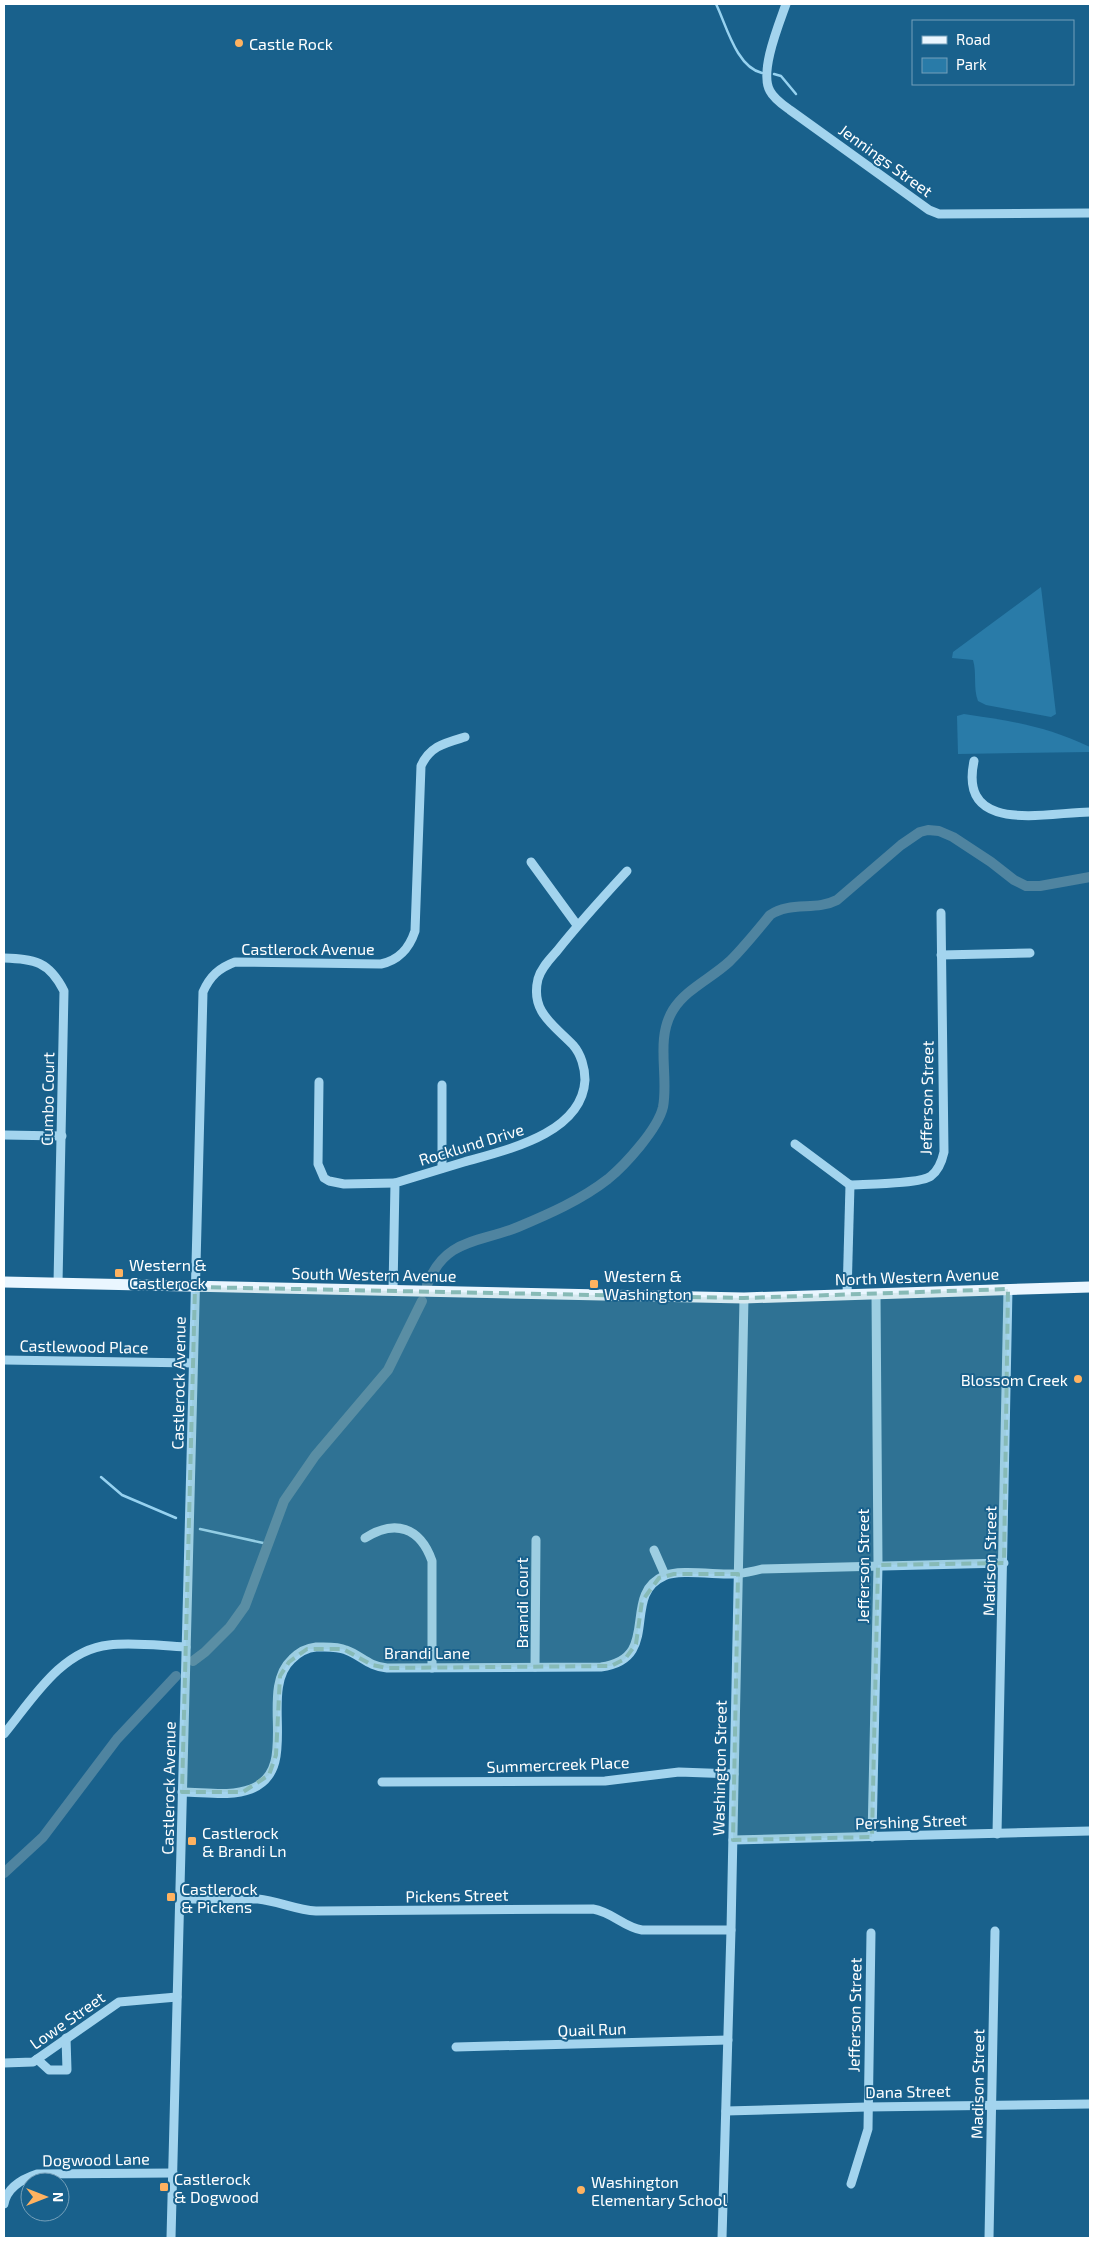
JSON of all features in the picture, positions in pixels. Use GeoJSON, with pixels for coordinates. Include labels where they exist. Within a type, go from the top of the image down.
{"type":"FeatureCollection","features":[{"type":"Feature","properties":{"kind":"main road","name":"South Western Avenue"},"geometry":{"type":"LineString","coordinates":[[4,1282],[744,1298]]}},
{"type":"Feature","properties":{"kind":"main road","name":"North Western Avenue"},"geometry":{"type":"LineString","coordinates":[[744,1298],[1090,1287]]}},
{"type":"Feature","properties":{"kind":"street","name":"Jennings Street"},"geometry":{"type":"LineString","coordinates":[[786,4],[769,58],[768,80],[771,93],[790,110],[929,210],[939,214],[1090,213]]}},
{"type":"Feature","properties":{"kind":"street","name":"Castlerock Avenue"},"geometry":{"type":"LineString","coordinates":[[171,2238],[201,1040],[204,992],[207,982],[214,973],[235,962],[381,964],[401,956],[412,941],[415,931],[421,766],[431,750],[439,745],[465,737]]}},
{"type":"Feature","properties":{"kind":"street"},"geometry":{"type":"LineString","coordinates":[[974,761],[972,776],[977,796],[984,806],[998,813],[1015,816],[1090,812]]}},
{"type":"Feature","properties":{"kind":"street"},"geometry":{"type":"LineString","coordinates":[[531,862],[577,925]]}},
{"type":"Feature","properties":{"kind":"street","name":"Rocklund Drive"},"geometry":{"type":"LineString","coordinates":[[319,1082],[318,1164],[324,1178],[329,1181],[344,1184],[395,1183],[520,1146],[542,1136],[577,1108],[585,1076],[580,1056],[574,1046],[542,1014],[537,990],[538,979],[542,970],[577,925],[627,871]]}},
{"type":"Feature","properties":{"kind":"street","name":"Jefferson Street"},"geometry":{"type":"LineString","coordinates":[[850,1185],[924,1180],[937,1170],[942,1160],[944,1152],[940,913]]}},
{"type":"Feature","properties":{"kind":"street"},"geometry":{"type":"LineString","coordinates":[[941,955],[1030,953]]}},
{"type":"Feature","properties":{"kind":"street","name":"Cumbo Court"},"geometry":{"type":"LineString","coordinates":[[4,958],[31,959],[46,966],[57,976],[64,991],[58,1283]]}},
{"type":"Feature","properties":{"kind":"street"},"geometry":{"type":"LineString","coordinates":[[442,1085],[442,1168]]}},
{"type":"Feature","properties":{"kind":"street"},"geometry":{"type":"LineString","coordinates":[[4,1135],[62,1136]]}},
{"type":"Feature","properties":{"kind":"street"},"geometry":{"type":"LineString","coordinates":[[795,1144],[850,1185],[847,1295]]}},
{"type":"Feature","properties":{"kind":"street"},"geometry":{"type":"LineString","coordinates":[[393,1290],[395,1183]]}},
{"type":"Feature","properties":{"kind":"street","name":"Madison Street"},"geometry":{"type":"LineString","coordinates":[[997,1834],[1004,1563],[1008,1290]]}},
{"type":"Feature","properties":{"kind":"street","name":"Jefferson Street"},"geometry":{"type":"LineString","coordinates":[[872,1837],[878,1566],[876,1294]]}},
{"type":"Feature","properties":{"kind":"street","name":"Washington Street"},"geometry":{"type":"LineString","coordinates":[[722,2238],[731,1930],[744,1298]]}},
{"type":"Feature","properties":{"kind":"street","name":"Castlewood Place"},"geometry":{"type":"LineString","coordinates":[[4,1360],[193,1364]]}},
{"type":"Feature","properties":{"kind":"street"},"geometry":{"type":"LineString","coordinates":[[365,1538],[379,1529],[398,1528],[413,1533],[422,1540],[428,1550],[432,1561],[432,1668]]}},
{"type":"Feature","properties":{"kind":"street","name":"Brandi Court"},"geometry":{"type":"LineString","coordinates":[[536,1540],[536,1667]]}},
{"type":"Feature","properties":{"kind":"street"},"geometry":{"type":"LineString","coordinates":[[654,1550],[665,1575],[738,1574],[762,1569],[1004,1563]]}},
{"type":"Feature","properties":{"kind":"street","name":"Brandi Lane"},"geometry":{"type":"LineString","coordinates":[[182,1792],[243,1792],[258,1786],[269,1776],[276,1755],[278,1684],[284,1668],[300,1652],[314,1648],[348,1650],[376,1667],[600,1667],[621,1662],[636,1644],[640,1632],[642,1601],[651,1587],[665,1575]]}},
{"type":"Feature","properties":{"kind":"street"},"geometry":{"type":"LineString","coordinates":[[4,1734],[51,1677],[76,1656],[92,1649],[109,1645],[186,1647]]}},
{"type":"Feature","properties":{"kind":"street","name":"Summercreek Place"},"geometry":{"type":"LineString","coordinates":[[382,1782],[605,1781],[679,1772],[734,1774]]}},
{"type":"Feature","properties":{"kind":"street","name":"Pershing Street"},"geometry":{"type":"LineString","coordinates":[[732,1840],[1090,1831]]}},
{"type":"Feature","properties":{"kind":"street","name":"Pickens Street"},"geometry":{"type":"LineString","coordinates":[[180,1900],[258,1899],[316,1911],[593,1909],[606,1912],[633,1928],[642,1930],[731,1930]]}},
{"type":"Feature","properties":{"kind":"street","name":"Madison Street"},"geometry":{"type":"LineString","coordinates":[[989,2238],[995,1931]]}},
{"type":"Feature","properties":{"kind":"street","name":"Jefferson Street"},"geometry":{"type":"LineString","coordinates":[[851,2184],[867,2135],[871,1933]]}},
{"type":"Feature","properties":{"kind":"street","name":"Lowe Street"},"geometry":{"type":"LineString","coordinates":[[4,2063],[33,2062],[119,2002],[177,1997]]}},
{"type":"Feature","properties":{"kind":"street"},"geometry":{"type":"LineString","coordinates":[[37,2059],[49,2070],[67,2070],[66,2038]]}},
{"type":"Feature","properties":{"kind":"street","name":"Quail Run"},"geometry":{"type":"LineString","coordinates":[[456,2047],[728,2040]]}},
{"type":"Feature","properties":{"kind":"street","name":"Dana Street"},"geometry":{"type":"LineString","coordinates":[[726,2111],[1090,2104]]}},
{"type":"Feature","properties":{"kind":"street","name":"Dogwood Lane"},"geometry":{"type":"LineString","coordinates":[[4,2204],[5,2196],[14,2186],[24,2178],[37,2174],[173,2173]]}},
{"type":"Feature","properties":{"kind":"highlighted area"},"geometry":{"type":"Polygon","coordinates":[[[195,1287],[744,1298],[1008,1289],[1004,1563],[878,1565],[872,1837],[733,1840],[738,1574],[674,1574],[659,1578],[642,1601],[636,1644],[625,1659],[611,1666],[387,1668],[372,1665],[343,1649],[307,1649],[289,1662],[280,1676],[276,1755],[269,1775],[243,1792],[182,1792],[195,1287]]]}},
{"type":"Feature","properties":{"kind":"green space"},"geometry":{"type":"Polygon","coordinates":[[[1041,587],[1056,714],[1051,717],[986,705],[978,701],[973,660],[952,658],[953,652],[1041,587]]]}},
{"type":"Feature","properties":{"kind":"green space"},"geometry":{"type":"Polygon","coordinates":[[[964,714],[1043,729],[1090,747],[1090,752],[958,754],[957,716],[964,714]]]}},
{"type":"Feature","properties":{"kind":"waterway"},"geometry":{"type":"LineString","coordinates":[[716,4],[739,54],[753,69],[762,73]]}},
{"type":"Feature","properties":{"kind":"waterway"},"geometry":{"type":"LineString","coordinates":[[774,74],[781,76],[796,94]]}},
{"type":"Feature","properties":{"kind":"waterway"},"geometry":{"type":"LineString","coordinates":[[427,1285],[434,1270],[443,1258],[453,1250],[465,1244],[518,1227],[587,1194],[608,1179],[632,1156],[655,1126],[663,1107],[665,1033],[673,1010],[685,996],[730,961],[770,915],[786,908],[820,905],[837,900],[901,845],[920,832],[928,830],[939,831],[953,837],[1014,880],[1026,886],[1040,886],[1090,877]]}},
{"type":"Feature","properties":{"kind":"waterway"},"geometry":{"type":"LineString","coordinates":[[193,1661],[230,1627],[245,1606],[284,1501],[315,1456],[388,1370],[422,1301]]}},
{"type":"Feature","properties":{"kind":"waterway"},"geometry":{"type":"LineString","coordinates":[[101,1477],[122,1495],[176,1518]]}},
{"type":"Feature","properties":{"kind":"waterway"},"geometry":{"type":"LineString","coordinates":[[200,1529],[268,1544]]}},
{"type":"Feature","properties":{"kind":"waterway"},"geometry":{"type":"LineString","coordinates":[[4,1873],[43,1837],[117,1739],[176,1676]]}},
{"type":"Feature","properties":{"kind":"place","name":"Castle Rock"},"geometry":{"type":"Point","coordinates":[239,43]}},
{"type":"Feature","properties":{"kind":"place","name":"Western & Castlerock"},"geometry":{"type":"Point","coordinates":[119,1273]}},
{"type":"Feature","properties":{"kind":"place","name":"Western & Washington"},"geometry":{"type":"Point","coordinates":[594,1284]}},
{"type":"Feature","properties":{"kind":"place","name":"Blossom Creek"},"geometry":{"type":"Point","coordinates":[1078,1379]}},
{"type":"Feature","properties":{"kind":"place","name":"Castlerock & Brandi Ln"},"geometry":{"type":"Point","coordinates":[192,1841]}},
{"type":"Feature","properties":{"kind":"place","name":"Castlerock & Pickens"},"geometry":{"type":"Point","coordinates":[171,1897]}},
{"type":"Feature","properties":{"kind":"place","name":"Castlerock & Dogwood"},"geometry":{"type":"Point","coordinates":[164,2187]}},
{"type":"Feature","properties":{"kind":"place","name":"Washington Elementary School"},"geometry":{"type":"Point","coordinates":[581,2190]}}]}
